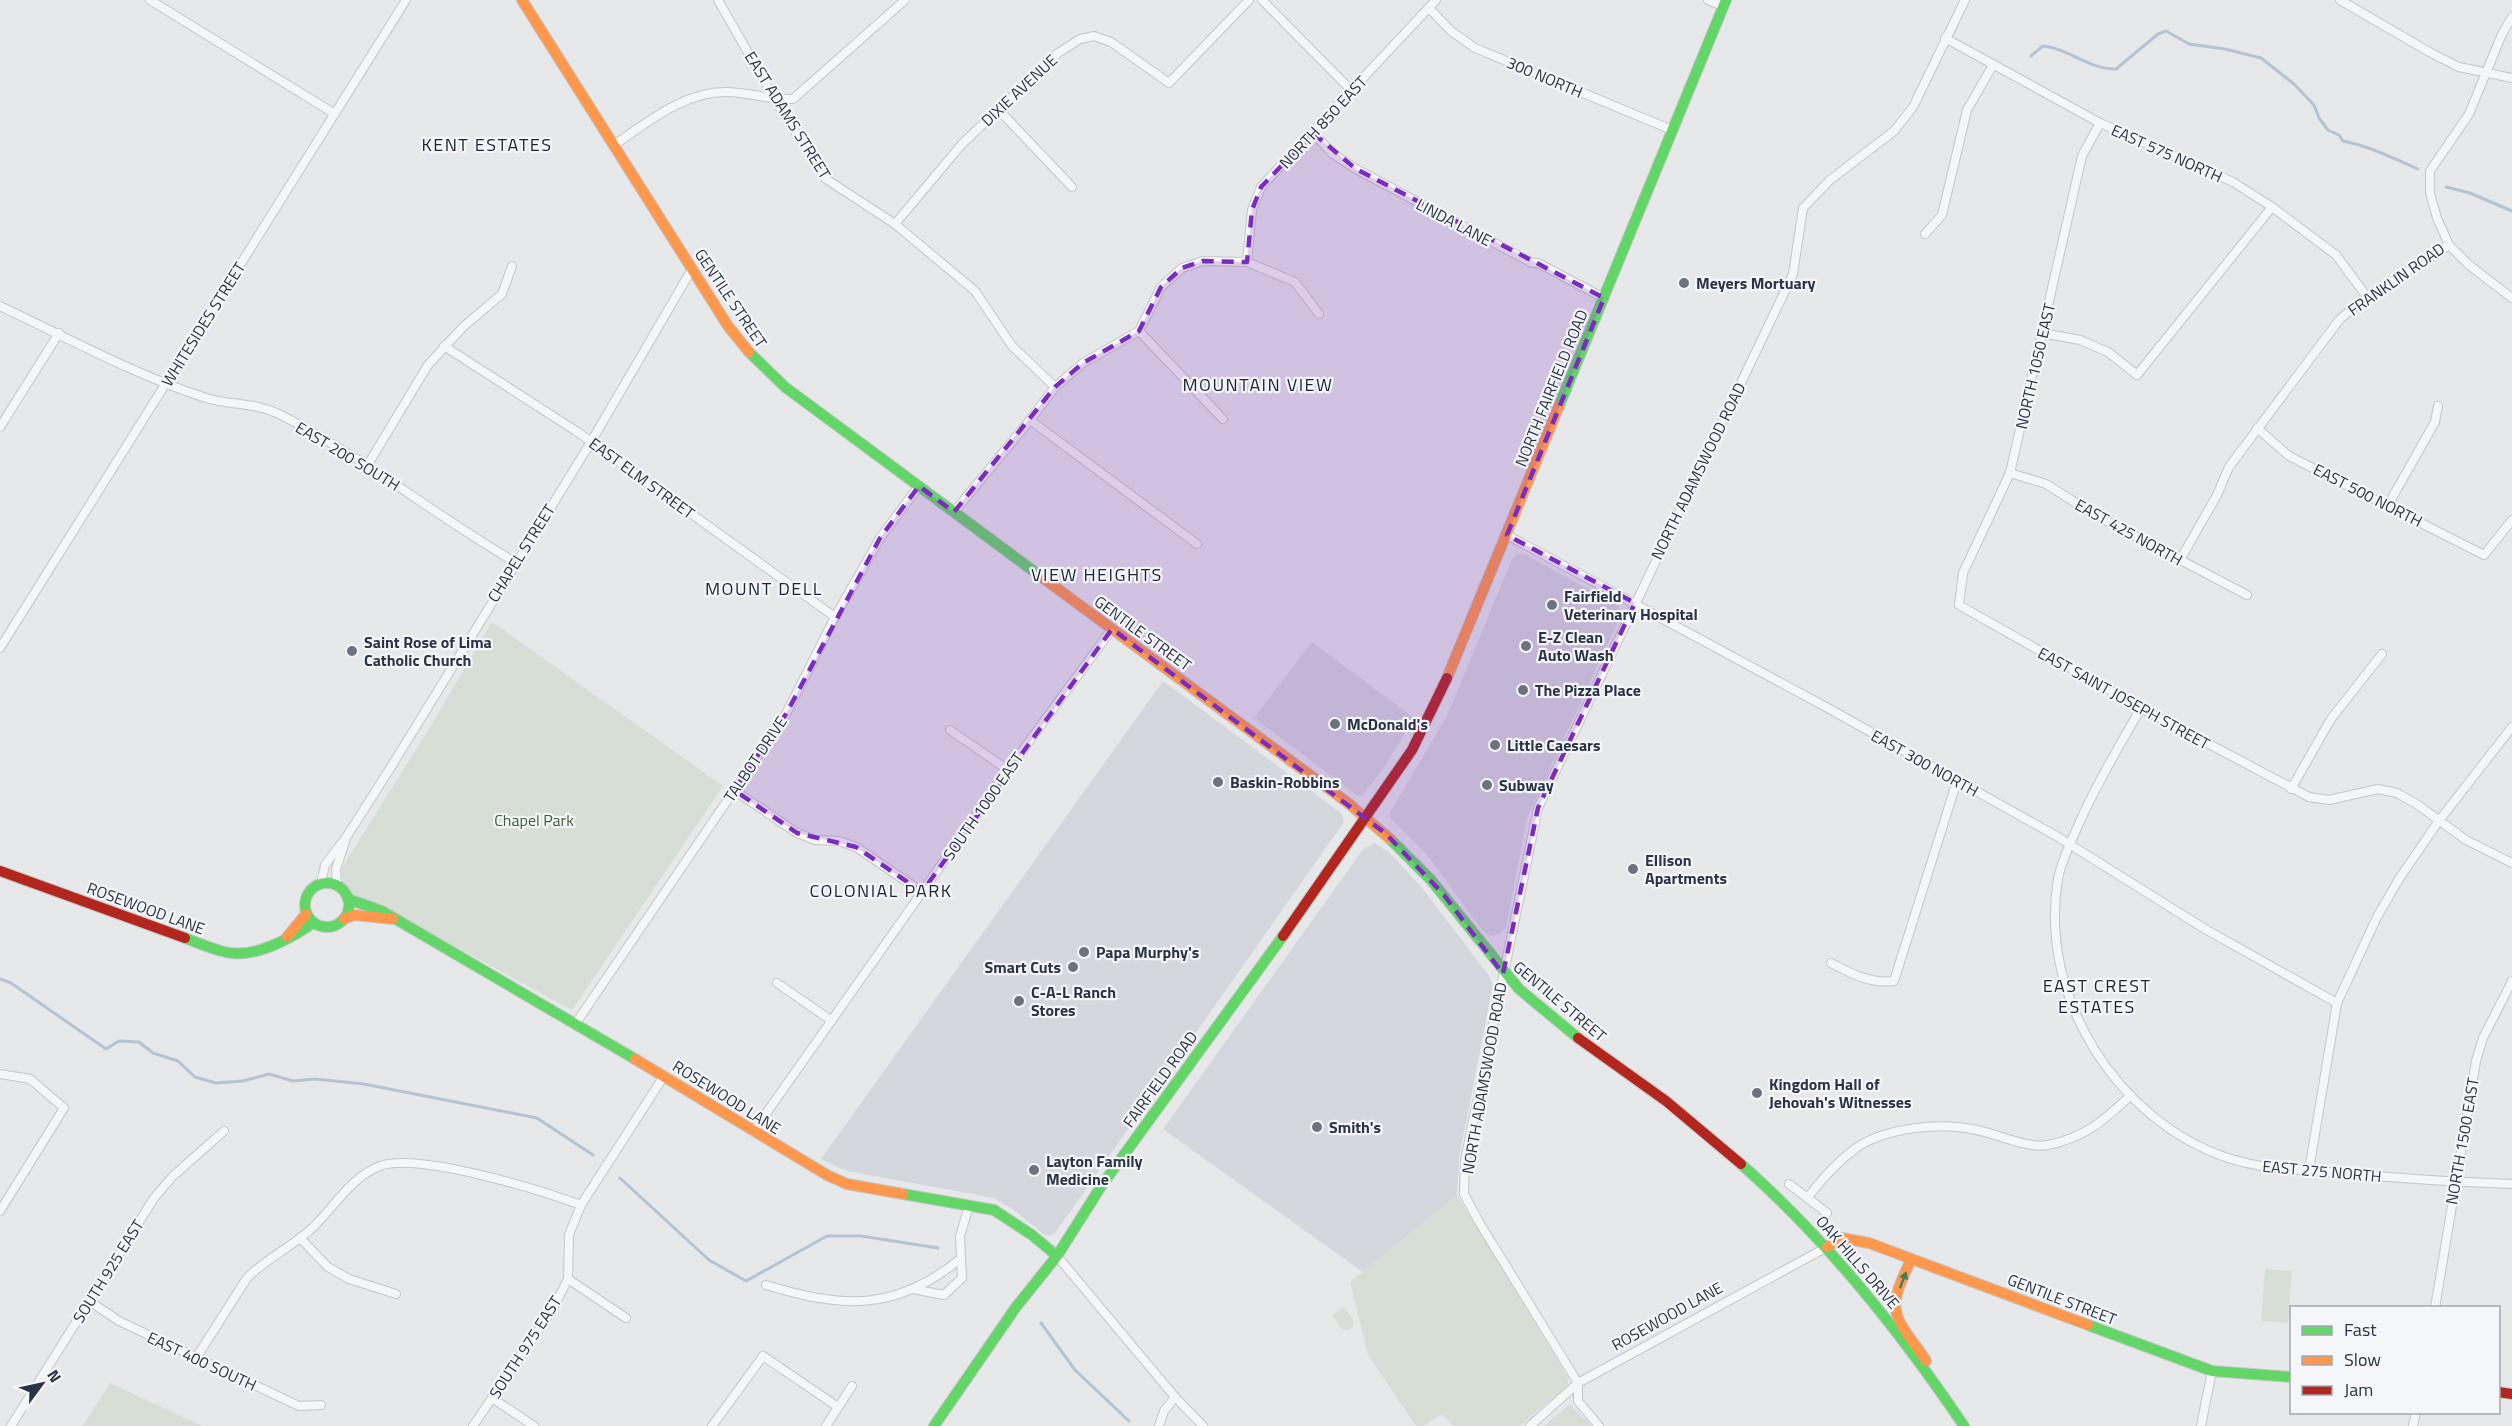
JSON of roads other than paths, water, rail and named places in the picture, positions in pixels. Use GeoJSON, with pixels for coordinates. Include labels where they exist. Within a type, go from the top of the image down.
{"type":"FeatureCollection","features":[{"type":"Feature","properties":{"kind":"main road","name":"GENTILE STREET"},"geometry":{"type":"LineString","coordinates":[[522,0],[736,338],[756,361],[784,387],[1366,817],[1418,865],[1503,974],[1572,1035],[1664,1100],[1708,1136]]}},
{"type":"Feature","properties":{"kind":"main road","name":"NORTH FAIRFIELD ROAD"},"geometry":{"type":"LineString","coordinates":[[1391,781],[1412,750],[1438,702],[1724,3]]}},
{"type":"Feature","properties":{"kind":"main road","name":"FAIRFIELD ROAD"},"geometry":{"type":"LineString","coordinates":[[934,1426],[1016,1307],[1057,1256],[1102,1185],[1391,781]]}},
{"type":"Feature","properties":{"kind":"main road","name":"ROSEWOOD LANE"},"geometry":{"type":"LineString","coordinates":[[0,872],[227,953],[259,951],[283,941],[313,923]]}},
{"type":"Feature","properties":{"kind":"main road"},"geometry":{"type":"LineString","coordinates":[[321,883],[338,885],[348,898],[349,910],[344,920],[331,927],[313,923],[306,914],[304,900],[307,893],[321,883]]}},
{"type":"Feature","properties":{"kind":"main road","name":"ROSEWOOD LANE"},"geometry":{"type":"LineString","coordinates":[[348,898],[354,903],[382,911],[576,1023],[827,1175],[847,1184],[994,1210],[1032,1235],[1057,1256]]}},
{"type":"Feature","properties":{"kind":"main road","name":"ROSEWOOD LANE"},"geometry":{"type":"LineString","coordinates":[[283,941],[306,914]]}},
{"type":"Feature","properties":{"kind":"main road","name":"ROSEWOOD LANE"},"geometry":{"type":"LineString","coordinates":[[344,920],[354,915],[396,919]]}},
{"type":"Feature","properties":{"kind":"main road","name":"OAK HILLS DRIVE"},"geometry":{"type":"LineString","coordinates":[[1708,1136],[1792,1211],[1827,1246],[1896,1329],[1964,1426]]}},
{"type":"Feature","properties":{"kind":"main road","name":"GENTILE STREET"},"geometry":{"type":"LineString","coordinates":[[1827,1246],[1842,1238],[1853,1239],[2212,1371],[2290,1377]]}},
{"type":"Feature","properties":{"kind":"main road"},"geometry":{"type":"LineString","coordinates":[[1911,1259],[1896,1298],[1895,1309],[1923,1355],[1938,1388]]}},
{"type":"Feature","properties":{"kind":"street"},"geometry":{"type":"LineString","coordinates":[[150,0],[335,114]]}},
{"type":"Feature","properties":{"kind":"street","name":"WHITESIDES STREET"},"geometry":{"type":"LineString","coordinates":[[1,644],[406,0]]}},
{"type":"Feature","properties":{"kind":"street","name":"EAST ADAMS STREET"},"geometry":{"type":"LineString","coordinates":[[718,0],[776,100],[826,179],[896,224],[975,291],[1012,346],[1055,387]]}},
{"type":"Feature","properties":{"kind":"street"},"geometry":{"type":"LineString","coordinates":[[614,145],[676,105],[703,93],[727,92],[776,100],[793,99],[905,0]]}},
{"type":"Feature","properties":{"kind":"street","name":"DIXIE AVENUE"},"geometry":{"type":"LineString","coordinates":[[896,224],[962,144],[1058,52],[1080,39],[1094,36],[1111,42],[1168,83],[1249,0]]}},
{"type":"Feature","properties":{"kind":"street"},"geometry":{"type":"LineString","coordinates":[[1262,0],[1352,91]]}},
{"type":"Feature","properties":{"kind":"street","name":"NORTH 850 EAST"},"geometry":{"type":"LineString","coordinates":[[1247,262],[1252,210],[1260,187],[1436,0]]}},
{"type":"Feature","properties":{"kind":"street"},"geometry":{"type":"LineString","coordinates":[[1708,0],[1724,3]]}},
{"type":"Feature","properties":{"kind":"street","name":"NORTH ADAMSWOOD ROAD"},"geometry":{"type":"LineString","coordinates":[[1599,1426],[1578,1401],[1578,1383],[1464,1194],[1465,1160],[1538,808],[1793,274],[1803,208],[1830,180],[1894,131],[1913,106],[1965,0]]}},
{"type":"Feature","properties":{"kind":"street"},"geometry":{"type":"LineString","coordinates":[[2344,1],[2459,67],[2512,78]]}},
{"type":"Feature","properties":{"kind":"street","name":"300 NORTH"},"geometry":{"type":"LineString","coordinates":[[1429,8],[1451,31],[1475,48],[1672,130]]}},
{"type":"Feature","properties":{"kind":"street","name":"FRANKLIN ROAD"},"geometry":{"type":"LineString","coordinates":[[2180,560],[2217,495],[2229,467],[2340,319],[2367,297],[2449,245],[2430,193],[2430,171],[2469,114],[2502,34],[2512,17]]}},
{"type":"Feature","properties":{"kind":"street","name":"EAST 575 NORTH"},"geometry":{"type":"LineString","coordinates":[[1945,38],[2100,123],[2233,182],[2272,207],[2336,255],[2367,297]]}},
{"type":"Feature","properties":{"kind":"street"},"geometry":{"type":"LineString","coordinates":[[1925,234],[1942,215],[1967,110],[1993,65]]}},
{"type":"Feature","properties":{"kind":"street"},"geometry":{"type":"LineString","coordinates":[[998,110],[1072,187]]}},
{"type":"Feature","properties":{"kind":"street","name":"NORTH 1050 EAST"},"geometry":{"type":"LineString","coordinates":[[1959,605],[1963,573],[2010,473],[2082,156],[2100,123]]}},
{"type":"Feature","properties":{"kind":"street","name":"LINDA LANE"},"geometry":{"type":"LineString","coordinates":[[1312,133],[1333,154],[1356,169],[1532,263],[1538,263],[1604,298]]}},
{"type":"Feature","properties":{"kind":"street"},"geometry":{"type":"LineString","coordinates":[[2042,333],[2080,340],[2108,352],[2137,375],[2272,207]]}},
{"type":"Feature","properties":{"kind":"street"},"geometry":{"type":"LineString","coordinates":[[2449,245],[2469,265],[2512,298]]}},
{"type":"Feature","properties":{"kind":"street"},"geometry":{"type":"LineString","coordinates":[[954,512],[1055,387],[1083,363],[1139,331],[1161,287],[1182,268],[1203,261],[1247,262],[1295,282],[1319,314]]}},
{"type":"Feature","properties":{"kind":"street"},"geometry":{"type":"LineString","coordinates":[[367,466],[428,365],[444,346],[502,294],[512,266]]}},
{"type":"Feature","properties":{"kind":"street","name":"CHAPEL STREET"},"geometry":{"type":"LineString","coordinates":[[321,883],[325,865],[347,836],[591,442],[692,269]]}},
{"type":"Feature","properties":{"kind":"street","name":"EAST 200 SOUTH"},"geometry":{"type":"LineString","coordinates":[[0,306],[166,383],[204,398],[259,405],[282,415],[367,466],[439,512],[464,532],[515,562]]}},
{"type":"Feature","properties":{"kind":"street"},"geometry":{"type":"LineString","coordinates":[[1139,331],[1223,419]]}},
{"type":"Feature","properties":{"kind":"street"},"geometry":{"type":"LineString","coordinates":[[0,427],[59,333]]}},
{"type":"Feature","properties":{"kind":"street","name":"EAST ELM STREET"},"geometry":{"type":"LineString","coordinates":[[444,346],[591,442],[836,617]]}},
{"type":"Feature","properties":{"kind":"street"},"geometry":{"type":"LineString","coordinates":[[2388,505],[2435,422],[2438,406]]}},
{"type":"Feature","properties":{"kind":"street"},"geometry":{"type":"LineString","coordinates":[[1030,420],[1197,544]]}},
{"type":"Feature","properties":{"kind":"street","name":"EAST 500 NORTH"},"geometry":{"type":"LineString","coordinates":[[2256,428],[2289,456],[2484,555],[2512,520]]}},
{"type":"Feature","properties":{"kind":"street","name":"EAST 425 NORTH"},"geometry":{"type":"LineString","coordinates":[[2010,473],[2046,484],[2095,515],[2247,595]]}},
{"type":"Feature","properties":{"kind":"street","name":"TALBOT DRIVE"},"geometry":{"type":"LineString","coordinates":[[576,1023],[786,714],[880,538],[919,486]]}},
{"type":"Feature","properties":{"kind":"street","name":"EAST 300 NORTH"},"geometry":{"type":"LineString","coordinates":[[1507,535],[1635,603],[2070,844],[2205,929],[2337,1003]]}},
{"type":"Feature","properties":{"kind":"street","name":"EAST SAINT JOSEPH STREET"},"geometry":{"type":"LineString","coordinates":[[1959,605],[2141,708],[2291,789],[2309,797],[2329,800],[2378,789],[2397,793],[2418,805],[2438,822],[2466,840],[2512,863]]}},
{"type":"Feature","properties":{"kind":"street","name":"SOUTH 1000 EAST"},"geometry":{"type":"LineString","coordinates":[[753,1132],[1008,770],[1112,629]]}},
{"type":"Feature","properties":{"kind":"street"},"geometry":{"type":"LineString","coordinates":[[2291,789],[2331,720],[2382,654]]}},
{"type":"Feature","properties":{"kind":"street","name":"EAST 275 NORTH"},"geometry":{"type":"LineString","coordinates":[[2141,708],[2094,790],[2070,844],[2058,879],[2056,917],[2065,983],[2080,1026],[2106,1069],[2130,1096],[2153,1116],[2190,1140],[2227,1158],[2264,1168],[2512,1184]]}},
{"type":"Feature","properties":{"kind":"street"},"geometry":{"type":"LineString","coordinates":[[2309,1170],[2337,1003],[2377,917],[2438,822],[2512,727]]}},
{"type":"Feature","properties":{"kind":"street"},"geometry":{"type":"LineString","coordinates":[[950,730],[1008,770]]}},
{"type":"Feature","properties":{"kind":"street"},"geometry":{"type":"LineString","coordinates":[[1831,963],[1856,977],[1880,982],[1894,981],[1957,781]]}},
{"type":"Feature","properties":{"kind":"street"},"geometry":{"type":"LineString","coordinates":[[734,790],[797,833],[815,840],[839,841],[856,847],[922,892]]}},
{"type":"Feature","properties":{"kind":"street","name":"CHAPEL STREET"},"geometry":{"type":"LineString","coordinates":[[338,885],[336,869],[347,836]]}},
{"type":"Feature","properties":{"kind":"street","name":"NORTH 1500 EAST"},"geometry":{"type":"LineString","coordinates":[[2435,1306],[2478,1054],[2483,1038],[2512,981]]}},
{"type":"Feature","properties":{"kind":"street"},"geometry":{"type":"LineString","coordinates":[[777,983],[832,1021]]}},
{"type":"Feature","properties":{"kind":"street"},"geometry":{"type":"LineString","coordinates":[[0,1074],[30,1079],[64,1108],[0,1211]]}},
{"type":"Feature","properties":{"kind":"street","name":"SOUTH 975 EAST"},"geometry":{"type":"LineString","coordinates":[[473,1426],[551,1312],[568,1279],[568,1235],[581,1205],[664,1076]]}},
{"type":"Feature","properties":{"kind":"street"},"geometry":{"type":"LineString","coordinates":[[1808,1197],[1831,1169],[1858,1147],[1888,1135],[1916,1128],[1947,1126],[1977,1130],[2019,1142],[2046,1146],[2096,1127],[2130,1096]]}},
{"type":"Feature","properties":{"kind":"street","name":"SOUTH 925 EAST"},"geometry":{"type":"LineString","coordinates":[[11,1426],[154,1198],[173,1176],[224,1131]]}},
{"type":"Feature","properties":{"kind":"street"},"geometry":{"type":"LineString","coordinates":[[196,1358],[247,1278],[323,1219],[357,1180],[380,1166],[405,1162],[439,1166],[553,1195],[581,1205]]}},
{"type":"Feature","properties":{"kind":"street"},"geometry":{"type":"LineString","coordinates":[[1789,1184],[1827,1213]]}},
{"type":"Feature","properties":{"kind":"street"},"geometry":{"type":"LineString","coordinates":[[913,1289],[944,1295],[962,1278],[959,1260],[960,1236],[969,1206]]}},
{"type":"Feature","properties":{"kind":"street"},"geometry":{"type":"LineString","coordinates":[[300,1238],[328,1267],[349,1279],[396,1294]]}},
{"type":"Feature","properties":{"kind":"street","name":"ROSEWOOD LANE"},"geometry":{"type":"LineString","coordinates":[[1530,1426],[1578,1383],[1827,1246]]}},
{"type":"Feature","properties":{"kind":"street"},"geometry":{"type":"LineString","coordinates":[[1057,1256],[1175,1397],[1203,1426]]}},
{"type":"Feature","properties":{"kind":"street"},"geometry":{"type":"LineString","coordinates":[[766,1285],[806,1297],[835,1301],[880,1301],[936,1279],[959,1260]]}},
{"type":"Feature","properties":{"kind":"street"},"geometry":{"type":"LineString","coordinates":[[568,1279],[626,1318]]}},
{"type":"Feature","properties":{"kind":"street","name":"EAST 400 SOUTH"},"geometry":{"type":"LineString","coordinates":[[89,1301],[119,1322],[299,1406],[321,1405]]}},
{"type":"Feature","properties":{"kind":"street"},"geometry":{"type":"LineString","coordinates":[[712,1426],[762,1356],[838,1407]]}},
{"type":"Feature","properties":{"kind":"street"},"geometry":{"type":"LineString","coordinates":[[2201,1426],[2212,1371]]}},
{"type":"Feature","properties":{"kind":"street"},"geometry":{"type":"LineString","coordinates":[[826,1426],[852,1386]]}},
{"type":"Feature","properties":{"kind":"street"},"geometry":{"type":"LineString","coordinates":[[1159,1426],[1164,1412],[1175,1397]]}},
{"type":"Feature","properties":{"kind":"street"},"geometry":{"type":"LineString","coordinates":[[492,1398],[534,1426]]}},
{"type":"Feature","properties":{"kind":"waterway"},"geometry":{"type":"LineString","coordinates":[[2031,56],[2043,46],[2097,66],[2116,69],[2158,34],[2166,31],[2189,44],[2225,49],[2261,58],[2294,84],[2314,105],[2319,118],[2328,130],[2339,135],[2343,141],[2372,149],[2418,169]]}},
{"type":"Feature","properties":{"kind":"waterway"},"geometry":{"type":"LineString","coordinates":[[2446,187],[2470,193],[2512,211]]}},
{"type":"Feature","properties":{"kind":"waterway"},"geometry":{"type":"LineString","coordinates":[[0,979],[11,983],[106,1049],[119,1041],[139,1042],[153,1053],[178,1061],[195,1077],[216,1083],[243,1081],[269,1074],[293,1081],[315,1079],[364,1084],[537,1118],[593,1155]]}},
{"type":"Feature","properties":{"kind":"waterway"},"geometry":{"type":"LineString","coordinates":[[620,1178],[709,1260],[746,1281],[827,1236],[861,1236],[938,1248]]}},
{"type":"Feature","properties":{"kind":"waterway"},"geometry":{"type":"LineString","coordinates":[[1041,1323],[1075,1370],[1129,1421]]}},
{"type":"Feature","properties":{"kind":"place","name":"Meyers Mortuary"},"geometry":{"type":"Point","coordinates":[1684,283]}},
{"type":"Feature","properties":{"kind":"place","name":"Fairfield Veterinary Hospital"},"geometry":{"type":"Point","coordinates":[1552,605]}},
{"type":"Feature","properties":{"kind":"place","name":"E-Z Clean Auto Wash"},"geometry":{"type":"Point","coordinates":[1526,646]}},
{"type":"Feature","properties":{"kind":"place","name":"Saint Rose of Lima Catholic Church"},"geometry":{"type":"Point","coordinates":[352,651]}},
{"type":"Feature","properties":{"kind":"place","name":"The Pizza Place"},"geometry":{"type":"Point","coordinates":[1523,690]}},
{"type":"Feature","properties":{"kind":"place","name":"McDonald's"},"geometry":{"type":"Point","coordinates":[1335,724]}},
{"type":"Feature","properties":{"kind":"place","name":"Little Caesars"},"geometry":{"type":"Point","coordinates":[1495,745]}},
{"type":"Feature","properties":{"kind":"place","name":"Baskin-Robbins"},"geometry":{"type":"Point","coordinates":[1218,782]}},
{"type":"Feature","properties":{"kind":"place","name":"Subway"},"geometry":{"type":"Point","coordinates":[1487,785]}},
{"type":"Feature","properties":{"kind":"place","name":"Ellison Apartments"},"geometry":{"type":"Point","coordinates":[1633,869]}},
{"type":"Feature","properties":{"kind":"place","name":"Papa Murphy's"},"geometry":{"type":"Point","coordinates":[1084,952]}},
{"type":"Feature","properties":{"kind":"place","name":"Smart Cuts"},"geometry":{"type":"Point","coordinates":[1073,967]}},
{"type":"Feature","properties":{"kind":"place","name":"C-A-L Ranch Stores"},"geometry":{"type":"Point","coordinates":[1019,1001]}},
{"type":"Feature","properties":{"kind":"place","name":"Kingdom Hall of Jehovah's Witnesses"},"geometry":{"type":"Point","coordinates":[1757,1093]}},
{"type":"Feature","properties":{"kind":"place","name":"Smith's"},"geometry":{"type":"Point","coordinates":[1317,1127]}},
{"type":"Feature","properties":{"kind":"place","name":"Layton Family Medicine"},"geometry":{"type":"Point","coordinates":[1034,1170]}},
{"type":"Feature","properties":{"kind":"district","name":"KENT ESTATES"},"geometry":{"type":"Point","coordinates":[487,144]}},
{"type":"Feature","properties":{"kind":"district","name":"MOUNTAIN VIEW"},"geometry":{"type":"Point","coordinates":[1258,384]}},
{"type":"Feature","properties":{"kind":"district","name":"VIEW HEIGHTS"},"geometry":{"type":"Point","coordinates":[1097,574]}},
{"type":"Feature","properties":{"kind":"district","name":"MOUNT DELL"},"geometry":{"type":"Point","coordinates":[764,588]}},
{"type":"Feature","properties":{"kind":"district","name":"COLONIAL PARK"},"geometry":{"type":"Point","coordinates":[881,890]}},
{"type":"Feature","properties":{"kind":"district","name":"EAST CREST ESTATES"},"geometry":{"type":"Point","coordinates":[2097,995]}},
{"type":"Feature","properties":{"kind":"park label","name":"Chapel Park"},"geometry":{"type":"Point","coordinates":[534,820]}}]}
